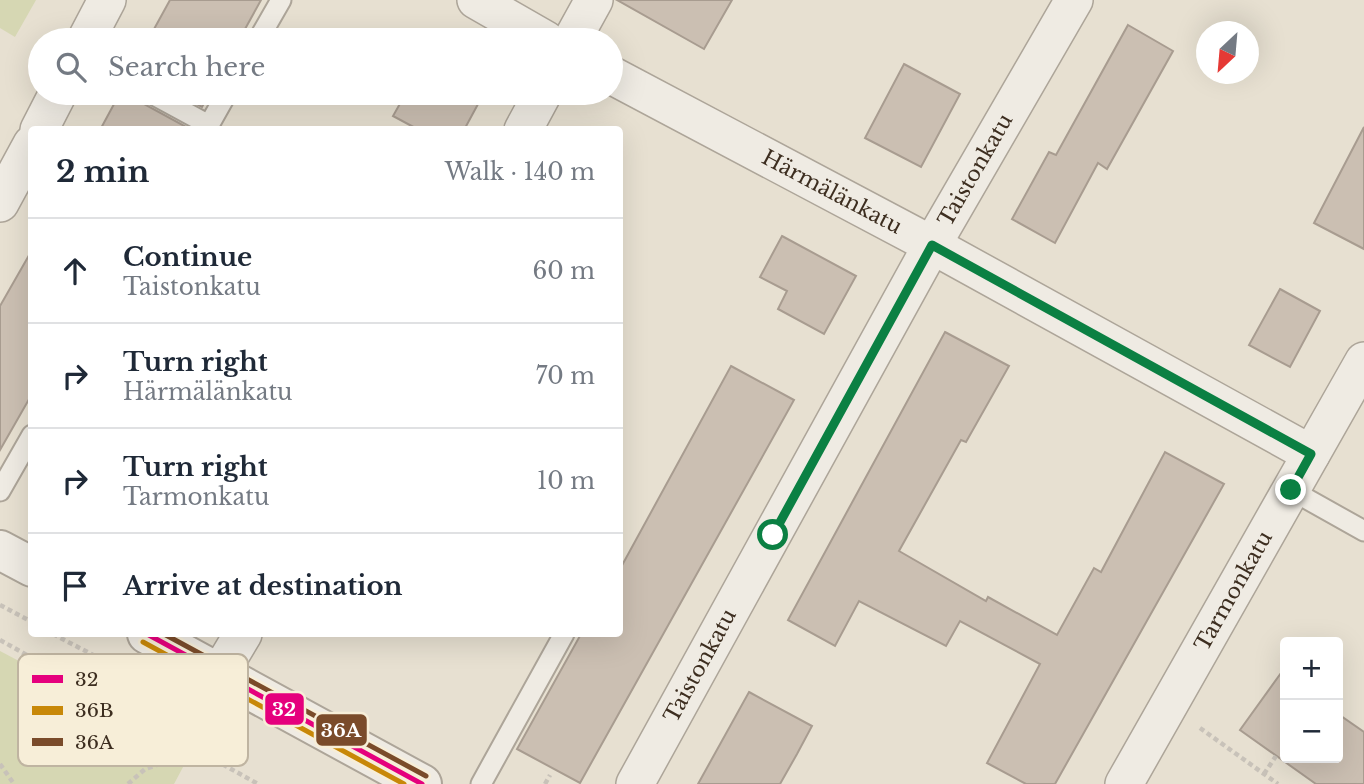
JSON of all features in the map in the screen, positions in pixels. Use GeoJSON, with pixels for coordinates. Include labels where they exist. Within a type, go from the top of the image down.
{"type":"FeatureCollection","features":[{"type":"Feature","properties":{"kind":"street"},"geometry":{"type":"LineString","coordinates":[[92,28],[107,0]]}},
{"type":"Feature","properties":{"kind":"street"},"geometry":{"type":"LineString","coordinates":[[476,0],[525,28]]}},
{"type":"Feature","properties":{"kind":"street"},"geometry":{"type":"LineString","coordinates":[[579,28],[594,0]]}},
{"type":"Feature","properties":{"kind":"street","name":"Taistonkatu"},"geometry":{"type":"LineString","coordinates":[[635,784],[932,245],[1074,0]]}},
{"type":"Feature","properties":{"kind":"street","name":"Härmälänkatu"},"geometry":{"type":"LineString","coordinates":[[623,81],[932,245],[1311,454]]}},
{"type":"Feature","properties":{"kind":"street"},"geometry":{"type":"LineString","coordinates":[[41,126],[52,105]]}},
{"type":"Feature","properties":{"kind":"street"},"geometry":{"type":"LineString","coordinates":[[525,126],[537,105]]}},
{"type":"Feature","properties":{"kind":"street"},"geometry":{"type":"LineString","coordinates":[[0,203],[28,151]]}},
{"type":"Feature","properties":{"kind":"street","name":"Tarmonkatu"},"geometry":{"type":"LineString","coordinates":[[1124,784],[1364,361]]}},
{"type":"Feature","properties":{"kind":"street"},"geometry":{"type":"LineString","coordinates":[[0,550],[28,566]]}},
{"type":"Feature","properties":{"kind":"street"},"geometry":{"type":"LineString","coordinates":[[152,637],[183,654]]}},
{"type":"Feature","properties":{"kind":"street"},"geometry":{"type":"LineString","coordinates":[[231,654],[241,637]]}},
{"type":"Feature","properties":{"kind":"street"},"geometry":{"type":"LineString","coordinates":[[248,690],[422,784]]}},
{"type":"Feature","properties":{"kind":"lane"},"geometry":{"type":"LineString","coordinates":[[265,28],[281,0]]}},
{"type":"Feature","properties":{"kind":"lane"},"geometry":{"type":"LineString","coordinates":[[170,105],[205,126]]}},
{"type":"Feature","properties":{"kind":"lane"},"geometry":{"type":"LineString","coordinates":[[208,126],[220,105]]}},
{"type":"Feature","properties":{"kind":"lane"},"geometry":{"type":"LineString","coordinates":[[0,491],[28,442]]}},
{"type":"Feature","properties":{"kind":"lane"},"geometry":{"type":"LineString","coordinates":[[1291,490],[1364,531]]}},
{"type":"Feature","properties":{"kind":"lane"},"geometry":{"type":"LineString","coordinates":[[481,784],[562,637]]}},
{"type":"Feature","properties":{"kind":"path"},"geometry":{"type":"LineString","coordinates":[[0,605],[28,620]]}},
{"type":"Feature","properties":{"kind":"path"},"geometry":{"type":"LineString","coordinates":[[0,640],[25,654]]}},
{"type":"Feature","properties":{"kind":"path"},"geometry":{"type":"LineString","coordinates":[[1168,705],[1278,784]]}},
{"type":"Feature","properties":{"kind":"path"},"geometry":{"type":"LineString","coordinates":[[1264,774],[1276,756]]}},
{"type":"Feature","properties":{"kind":"path"},"geometry":{"type":"LineString","coordinates":[[0,764],[14,784]]}},
{"type":"Feature","properties":{"kind":"path"},"geometry":{"type":"LineString","coordinates":[[128,784],[145,769],[154,766]]}},
{"type":"Feature","properties":{"kind":"path"},"geometry":{"type":"LineString","coordinates":[[226,766],[258,784]]}},
{"type":"Feature","properties":{"kind":"path"},"geometry":{"type":"LineString","coordinates":[[545,784],[550,775]]}},
{"type":"Feature","properties":{"kind":"green space"},"geometry":{"type":"Polygon","coordinates":[[[0,0],[36,0],[15,37],[0,28],[0,0]]]}},
{"type":"Feature","properties":{"kind":"green space"},"geometry":{"type":"Polygon","coordinates":[[[0,651],[18,661],[18,766],[184,766],[174,784],[0,784],[0,651]]]}},
{"type":"Feature","properties":{"kind":"building"},"geometry":{"type":"Polygon","coordinates":[[[170,0],[261,0],[246,28],[155,28],[170,0]]]}},
{"type":"Feature","properties":{"kind":"building"},"geometry":{"type":"Polygon","coordinates":[[[617,0],[732,0],[704,49],[617,0]]]}},
{"type":"Feature","properties":{"kind":"building"},"geometry":{"type":"Polygon","coordinates":[[[1128,25],[1173,51],[1107,169],[1098,163],[1055,243],[1012,219],[1049,152],[1056,155],[1128,25]]]}},
{"type":"Feature","properties":{"kind":"building"},"geometry":{"type":"Polygon","coordinates":[[[904,64],[960,94],[921,167],[865,138],[904,64]]]}},
{"type":"Feature","properties":{"kind":"building"},"geometry":{"type":"Polygon","coordinates":[[[114,105],[146,105],[184,126],[102,126],[114,105]]]}},
{"type":"Feature","properties":{"kind":"building"},"geometry":{"type":"Polygon","coordinates":[[[399,105],[478,105],[466,126],[412,126],[393,116],[399,105]]]}},
{"type":"Feature","properties":{"kind":"building"},"geometry":{"type":"Polygon","coordinates":[[[1364,127],[1364,249],[1314,223],[1364,127]]]}},
{"type":"Feature","properties":{"kind":"building"},"geometry":{"type":"Polygon","coordinates":[[[782,236],[856,276],[824,334],[778,309],[787,291],[760,277],[782,236]]]}},
{"type":"Feature","properties":{"kind":"building"},"geometry":{"type":"Polygon","coordinates":[[[28,257],[28,401],[0,450],[0,306],[28,257]]]}},
{"type":"Feature","properties":{"kind":"building"},"geometry":{"type":"Polygon","coordinates":[[[1280,289],[1320,311],[1290,367],[1249,345],[1280,289]]]}},
{"type":"Feature","properties":{"kind":"building"},"geometry":{"type":"Polygon","coordinates":[[[945,332],[1009,366],[966,442],[961,440],[899,551],[986,601],[988,597],[1057,635],[1094,568],[1101,572],[1165,452],[1224,484],[1055,784],[1026,784],[987,763],[1040,664],[960,621],[946,646],[859,601],[835,646],[788,620],[945,332]]]}},
{"type":"Feature","properties":{"kind":"building"},"geometry":{"type":"Polygon","coordinates":[[[731,366],[794,400],[580,783],[517,749],[579,637],[623,637],[623,564],[731,366]]]}},
{"type":"Feature","properties":{"kind":"building"},"geometry":{"type":"Polygon","coordinates":[[[1280,674],[1280,758],[1240,730],[1280,674]]]}},
{"type":"Feature","properties":{"kind":"building"},"geometry":{"type":"Polygon","coordinates":[[[749,692],[812,726],[797,754],[780,784],[698,784],[749,692]]]}},
{"type":"Feature","properties":{"kind":"building"},"geometry":{"type":"Polygon","coordinates":[[[1343,717],[1364,732],[1364,784],[1316,784],[1286,763],[1343,763],[1343,717]]]}},
{"type":"Feature","properties":{"kind":"transit line","name":"32"},"geometry":{"type":"LineString","coordinates":[[152,637],[184,654]]}},
{"type":"Feature","properties":{"kind":"transit line","name":"36A"},"geometry":{"type":"LineString","coordinates":[[170,637],[201,654]]}},
{"type":"Feature","properties":{"kind":"transit line","name":"36B"},"geometry":{"type":"LineString","coordinates":[[143,642],[165,654]]}},
{"type":"Feature","properties":{"kind":"transit line","name":"36A"},"geometry":{"type":"LineString","coordinates":[[248,680],[426,776]]}},
{"type":"Feature","properties":{"kind":"transit line","name":"32"},"geometry":{"type":"LineString","coordinates":[[248,689],[422,784]]}},
{"type":"Feature","properties":{"kind":"transit line","name":"36B"},"geometry":{"type":"LineString","coordinates":[[248,699],[404,784]]}},
{"type":"Feature","properties":{"kind":"route"},"geometry":{"type":"LineString","coordinates":[[773,535],[932,245],[1311,454],[1291,490]]}}]}
